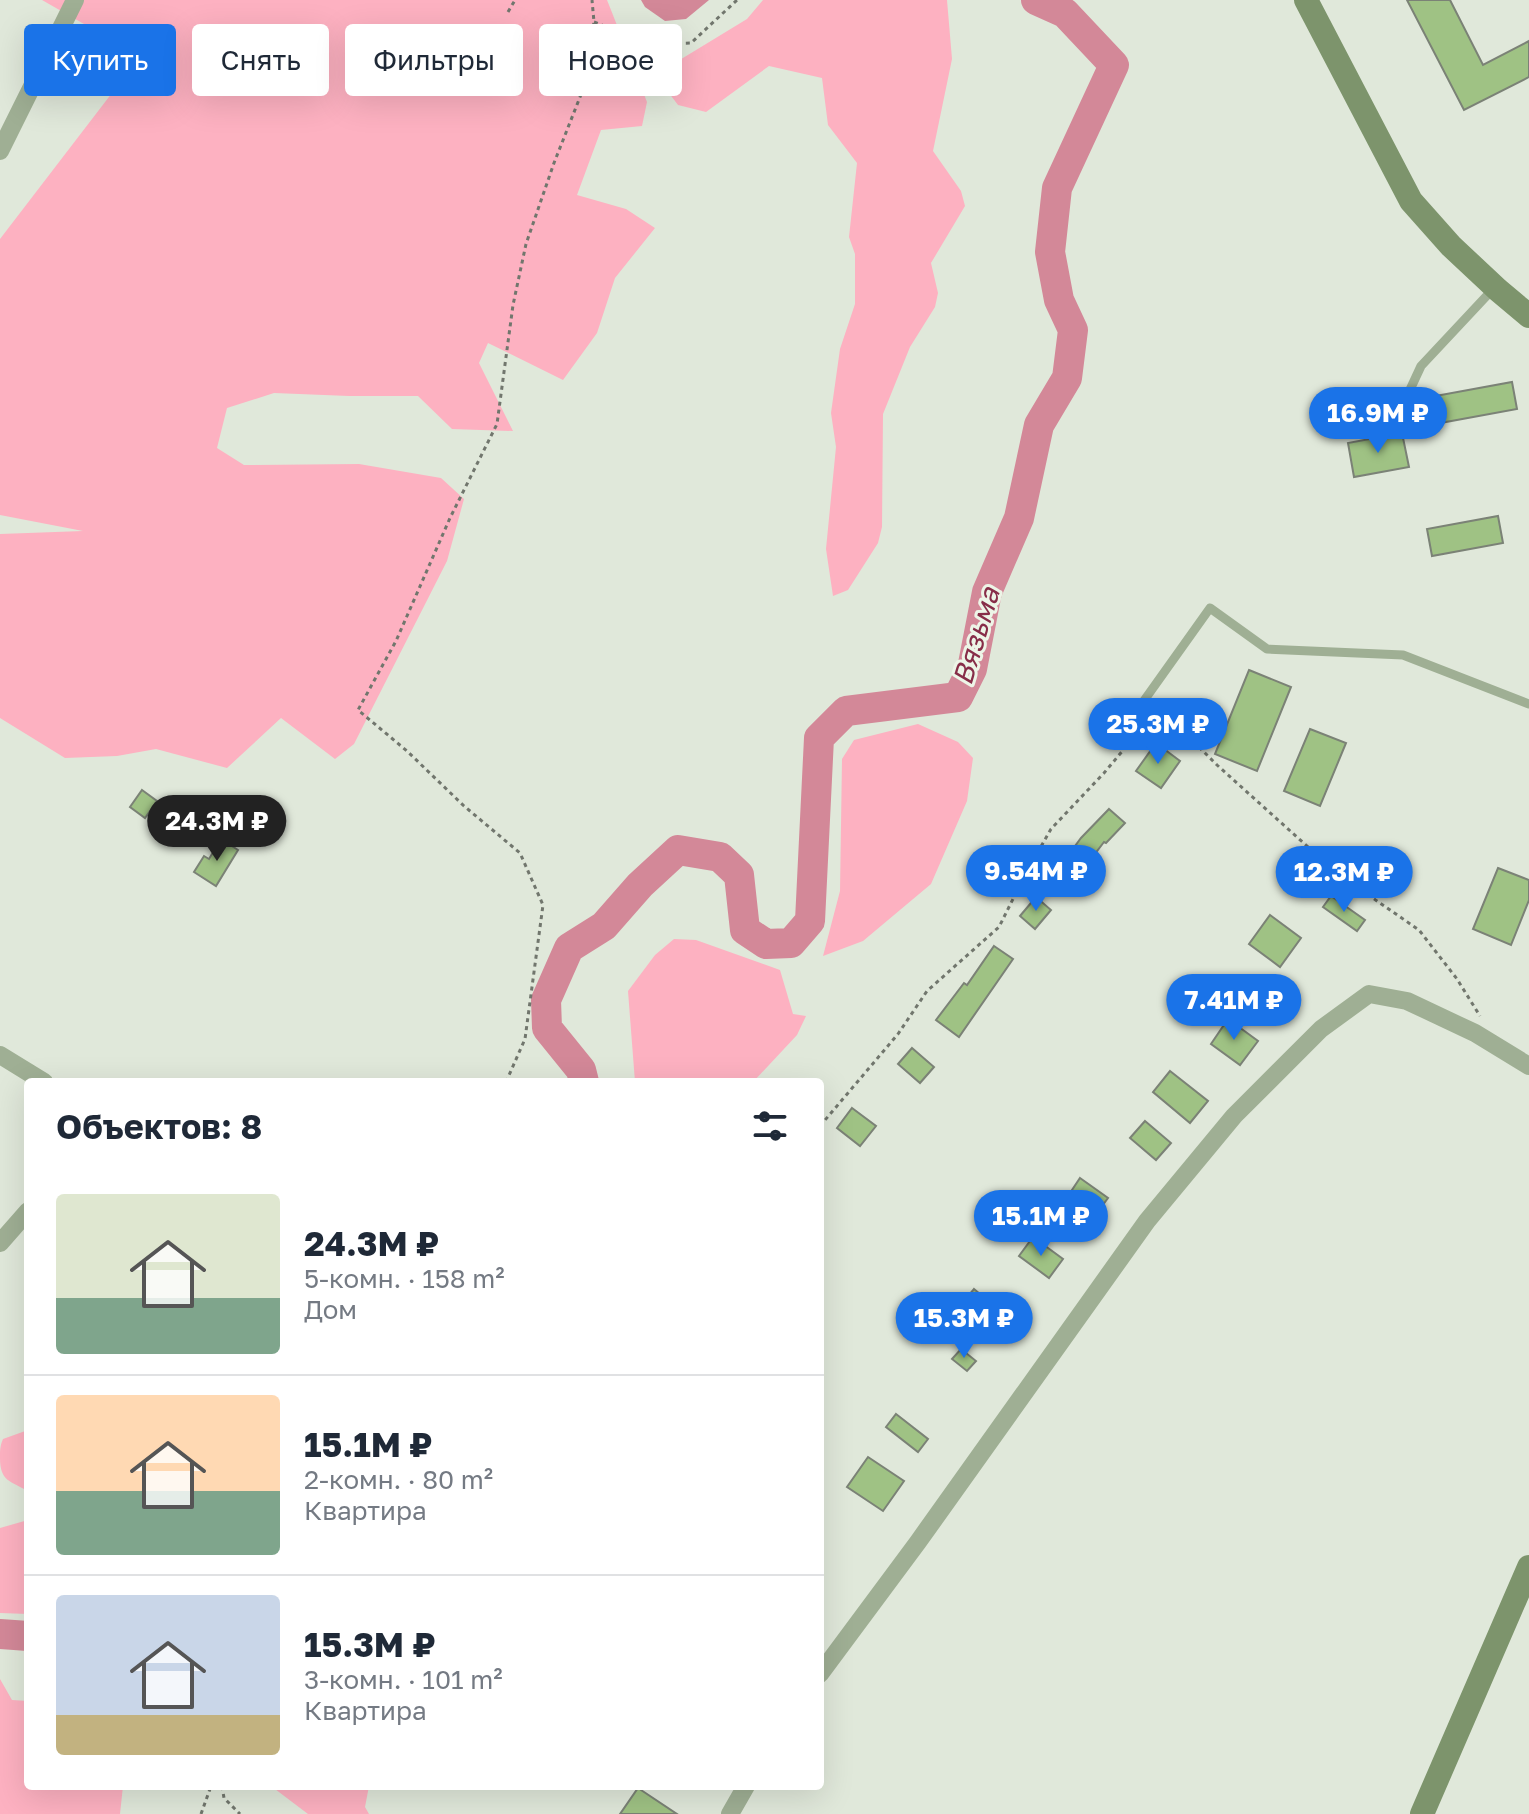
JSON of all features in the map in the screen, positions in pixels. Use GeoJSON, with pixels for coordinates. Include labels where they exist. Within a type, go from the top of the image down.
{"type":"FeatureCollection","features":[{"type":"Feature","properties":{"kind":"street"},"geometry":{"type":"LineString","coordinates":[[0,151],[75,0]]}},
{"type":"Feature","properties":{"kind":"street"},"geometry":{"type":"LineString","coordinates":[[1306,0],[1411,201],[1451,246],[1529,316]]}},
{"type":"Feature","properties":{"kind":"street"},"geometry":{"type":"LineString","coordinates":[[824,1669],[1147,1221],[1234,1116],[1321,1029],[1369,994],[1407,1001],[1475,1033],[1529,1066]]}},
{"type":"Feature","properties":{"kind":"street"},"geometry":{"type":"LineString","coordinates":[[0,1055],[37,1078]]}},
{"type":"Feature","properties":{"kind":"street"},"geometry":{"type":"LineString","coordinates":[[0,1243],[24,1216]]}},
{"type":"Feature","properties":{"kind":"street"},"geometry":{"type":"LineString","coordinates":[[1422,1814],[1529,1567]]}},
{"type":"Feature","properties":{"kind":"street"},"geometry":{"type":"LineString","coordinates":[[730,1814],[744,1790]]}},
{"type":"Feature","properties":{"kind":"lane"},"geometry":{"type":"LineString","coordinates":[[1395,422],[1421,366],[1494,287]]}},
{"type":"Feature","properties":{"kind":"lane"},"geometry":{"type":"LineString","coordinates":[[1133,716],[1210,608],[1267,649],[1403,655],[1529,704]]}},
{"type":"Feature","properties":{"kind":"path"},"geometry":{"type":"LineString","coordinates":[[508,12],[515,0]]}},
{"type":"Feature","properties":{"kind":"path"},"geometry":{"type":"LineString","coordinates":[[508,1078],[525,1039],[543,905],[520,853],[358,710],[396,641],[450,518],[497,424],[513,305],[526,244],[582,92],[594,22],[592,0]]}},
{"type":"Feature","properties":{"kind":"path"},"geometry":{"type":"LineString","coordinates":[[594,22],[650,44],[691,43],[737,0]]}},
{"type":"Feature","properties":{"kind":"path"},"geometry":{"type":"LineString","coordinates":[[824,1121],[898,1034],[927,991],[999,927],[1051,829],[1145,724],[1177,725],[1338,874],[1419,930],[1457,979],[1501,1049]]}},
{"type":"Feature","properties":{"kind":"path"},"geometry":{"type":"LineString","coordinates":[[201,1814],[210,1790]]}},
{"type":"Feature","properties":{"kind":"path"},"geometry":{"type":"LineString","coordinates":[[223,1790],[224,1798],[240,1814]]}},
{"type":"Feature","properties":{"kind":"shaded area"},"geometry":{"type":"Polygon","coordinates":[[[42,0],[607,0],[616,24],[539,24],[539,96],[645,96],[647,102],[642,126],[601,130],[577,195],[626,209],[655,228],[615,278],[597,333],[563,380],[488,343],[479,363],[513,431],[452,429],[418,396],[274,393],[227,408],[217,448],[244,465],[359,464],[441,478],[464,499],[447,561],[354,744],[335,759],[281,718],[227,768],[156,749],[117,756],[65,758],[0,718],[0,534],[83,531],[0,515],[0,239],[110,96],[176,96],[176,24],[84,24],[42,0]]]}},
{"type":"Feature","properties":{"kind":"shaded area"},"geometry":{"type":"Polygon","coordinates":[[[641,0],[709,0],[686,19],[665,21],[645,7],[641,0]]]}},
{"type":"Feature","properties":{"kind":"shaded area"},"geometry":{"type":"Polygon","coordinates":[[[763,0],[947,0],[952,59],[933,151],[961,191],[965,206],[931,263],[938,293],[935,307],[910,347],[883,414],[882,527],[878,543],[848,590],[833,596],[826,549],[836,447],[831,413],[840,349],[855,304],[855,254],[849,237],[857,163],[828,125],[822,78],[769,66],[706,112],[678,105],[671,96],[682,96],[682,59],[747,19],[763,0]]]}},
{"type":"Feature","properties":{"kind":"shaded area"},"geometry":{"type":"Polygon","coordinates":[[[918,724],[958,742],[973,758],[967,801],[931,884],[863,941],[823,956],[840,891],[842,759],[854,740],[918,724]]]}},
{"type":"Feature","properties":{"kind":"shaded area"},"geometry":{"type":"Polygon","coordinates":[[[674,939],[696,940],[780,970],[793,1014],[806,1016],[797,1035],[757,1078],[635,1078],[628,991],[655,955],[674,939]]]}},
{"type":"Feature","properties":{"kind":"shaded area"},"geometry":{"type":"Polygon","coordinates":[[[24,1431],[24,1489],[4,1476],[0,1466],[3,1439],[24,1431]]]}},
{"type":"Feature","properties":{"kind":"shaded area"},"geometry":{"type":"Polygon","coordinates":[[[24,1521],[24,1614],[0,1613],[0,1528],[24,1521]]]}},
{"type":"Feature","properties":{"kind":"shaded area"},"geometry":{"type":"Polygon","coordinates":[[[0,1679],[12,1700],[24,1701],[24,1790],[123,1790],[120,1814],[0,1814],[0,1679]]]}},
{"type":"Feature","properties":{"kind":"shaded area"},"geometry":{"type":"Polygon","coordinates":[[[276,1790],[368,1790],[365,1807],[369,1814],[308,1814],[276,1790]]]}},
{"type":"Feature","properties":{"kind":"building"},"geometry":{"type":"Polygon","coordinates":[[[1407,0],[1450,0],[1483,65],[1529,41],[1529,77],[1464,110],[1407,0]]]}},
{"type":"Feature","properties":{"kind":"building"},"geometry":{"type":"Polygon","coordinates":[[[1512,382],[1517,409],[1424,426],[1419,399],[1512,382]]]}},
{"type":"Feature","properties":{"kind":"building"},"geometry":{"type":"Polygon","coordinates":[[[1402,433],[1409,467],[1354,477],[1348,443],[1402,433]]]}},
{"type":"Feature","properties":{"kind":"building"},"geometry":{"type":"Polygon","coordinates":[[[1498,516],[1503,543],[1432,556],[1427,529],[1498,516]]]}},
{"type":"Feature","properties":{"kind":"building"},"geometry":{"type":"Polygon","coordinates":[[[1249,670],[1291,687],[1257,771],[1215,754],[1249,670]]]}},
{"type":"Feature","properties":{"kind":"building"},"geometry":{"type":"Polygon","coordinates":[[[1310,729],[1346,743],[1320,806],[1284,791],[1310,729]]]}},
{"type":"Feature","properties":{"kind":"building"},"geometry":{"type":"Polygon","coordinates":[[[1156,743],[1180,761],[1161,788],[1136,771],[1156,743]]]}},
{"type":"Feature","properties":{"kind":"building"},"geometry":{"type":"Polygon","coordinates":[[[142,790],[157,801],[145,818],[130,807],[142,790]]]}},
{"type":"Feature","properties":{"kind":"building"},"geometry":{"type":"Polygon","coordinates":[[[1109,809],[1125,823],[1104,842],[1072,884],[1056,872],[1081,838],[1109,809]]]}},
{"type":"Feature","properties":{"kind":"building"},"geometry":{"type":"Polygon","coordinates":[[[221,839],[238,850],[216,886],[194,872],[204,856],[209,859],[221,839]]]}},
{"type":"Feature","properties":{"kind":"building"},"geometry":{"type":"Polygon","coordinates":[[[1498,868],[1529,880],[1529,900],[1511,945],[1473,929],[1498,868]]]}},
{"type":"Feature","properties":{"kind":"building"},"geometry":{"type":"Polygon","coordinates":[[[1331,896],[1365,920],[1357,931],[1323,907],[1331,896]]]}},
{"type":"Feature","properties":{"kind":"building"},"geometry":{"type":"Polygon","coordinates":[[[1036,897],[1051,910],[1035,929],[1020,916],[1036,897]]]}},
{"type":"Feature","properties":{"kind":"building"},"geometry":{"type":"Polygon","coordinates":[[[1270,915],[1301,938],[1280,967],[1249,944],[1270,915]]]}},
{"type":"Feature","properties":{"kind":"building"},"geometry":{"type":"Polygon","coordinates":[[[994,946],[1013,959],[959,1037],[936,1020],[964,983],[967,985],[994,946]]]}},
{"type":"Feature","properties":{"kind":"building"},"geometry":{"type":"Polygon","coordinates":[[[1259,982],[1287,1005],[1274,1020],[1246,997],[1259,982]]]}},
{"type":"Feature","properties":{"kind":"building"},"geometry":{"type":"Polygon","coordinates":[[[1228,1019],[1258,1041],[1240,1065],[1211,1044],[1228,1019]]]}},
{"type":"Feature","properties":{"kind":"building"},"geometry":{"type":"Polygon","coordinates":[[[912,1048],[934,1067],[920,1083],[898,1064],[912,1048]]]}},
{"type":"Feature","properties":{"kind":"building"},"geometry":{"type":"Polygon","coordinates":[[[1170,1071],[1208,1101],[1190,1123],[1153,1092],[1170,1071]]]}},
{"type":"Feature","properties":{"kind":"building"},"geometry":{"type":"Polygon","coordinates":[[[852,1108],[876,1126],[860,1146],[837,1128],[852,1108]]]}},
{"type":"Feature","properties":{"kind":"building"},"geometry":{"type":"Polygon","coordinates":[[[1145,1121],[1171,1143],[1156,1160],[1130,1138],[1145,1121]]]}},
{"type":"Feature","properties":{"kind":"building"},"geometry":{"type":"Polygon","coordinates":[[[1080,1178],[1108,1198],[1093,1218],[1066,1199],[1080,1178]]]}},
{"type":"Feature","properties":{"kind":"building"},"geometry":{"type":"Polygon","coordinates":[[[1033,1237],[1063,1259],[1049,1278],[1019,1256],[1033,1237]]]}},
{"type":"Feature","properties":{"kind":"building"},"geometry":{"type":"Polygon","coordinates":[[[974,1289],[1013,1322],[998,1339],[960,1306],[974,1289]]]}},
{"type":"Feature","properties":{"kind":"building"},"geometry":{"type":"Polygon","coordinates":[[[961,1349],[976,1361],[967,1371],[952,1359],[961,1349]]]}},
{"type":"Feature","properties":{"kind":"building"},"geometry":{"type":"Polygon","coordinates":[[[896,1414],[928,1439],[918,1452],[886,1427],[896,1414]]]}},
{"type":"Feature","properties":{"kind":"building"},"geometry":{"type":"Polygon","coordinates":[[[868,1457],[904,1481],[883,1511],[847,1487],[868,1457]]]}},
{"type":"Feature","properties":{"kind":"building"},"geometry":{"type":"Polygon","coordinates":[[[637,1790],[641,1790],[677,1814],[620,1814],[637,1790]]]}},
{"type":"Feature","properties":{"kind":"waterway","name":"Вязьма"},"geometry":{"type":"LineString","coordinates":[[583,1078],[581,1070],[547,1028],[546,1000],[569,948],[604,926],[640,885],[678,850],[720,857],[739,875],[745,930],[766,944],[791,943],[810,921],[819,738],[846,711],[958,697],[972,669],[987,592],[1019,518],[1039,425],[1067,378],[1073,330],[1059,300],[1050,252],[1057,188],[1114,65],[1065,13],[1036,0]]}},
{"type":"Feature","properties":{"kind":"waterway","name":"Вязьма"},"geometry":{"type":"LineString","coordinates":[[0,1634],[24,1636]]}}]}
